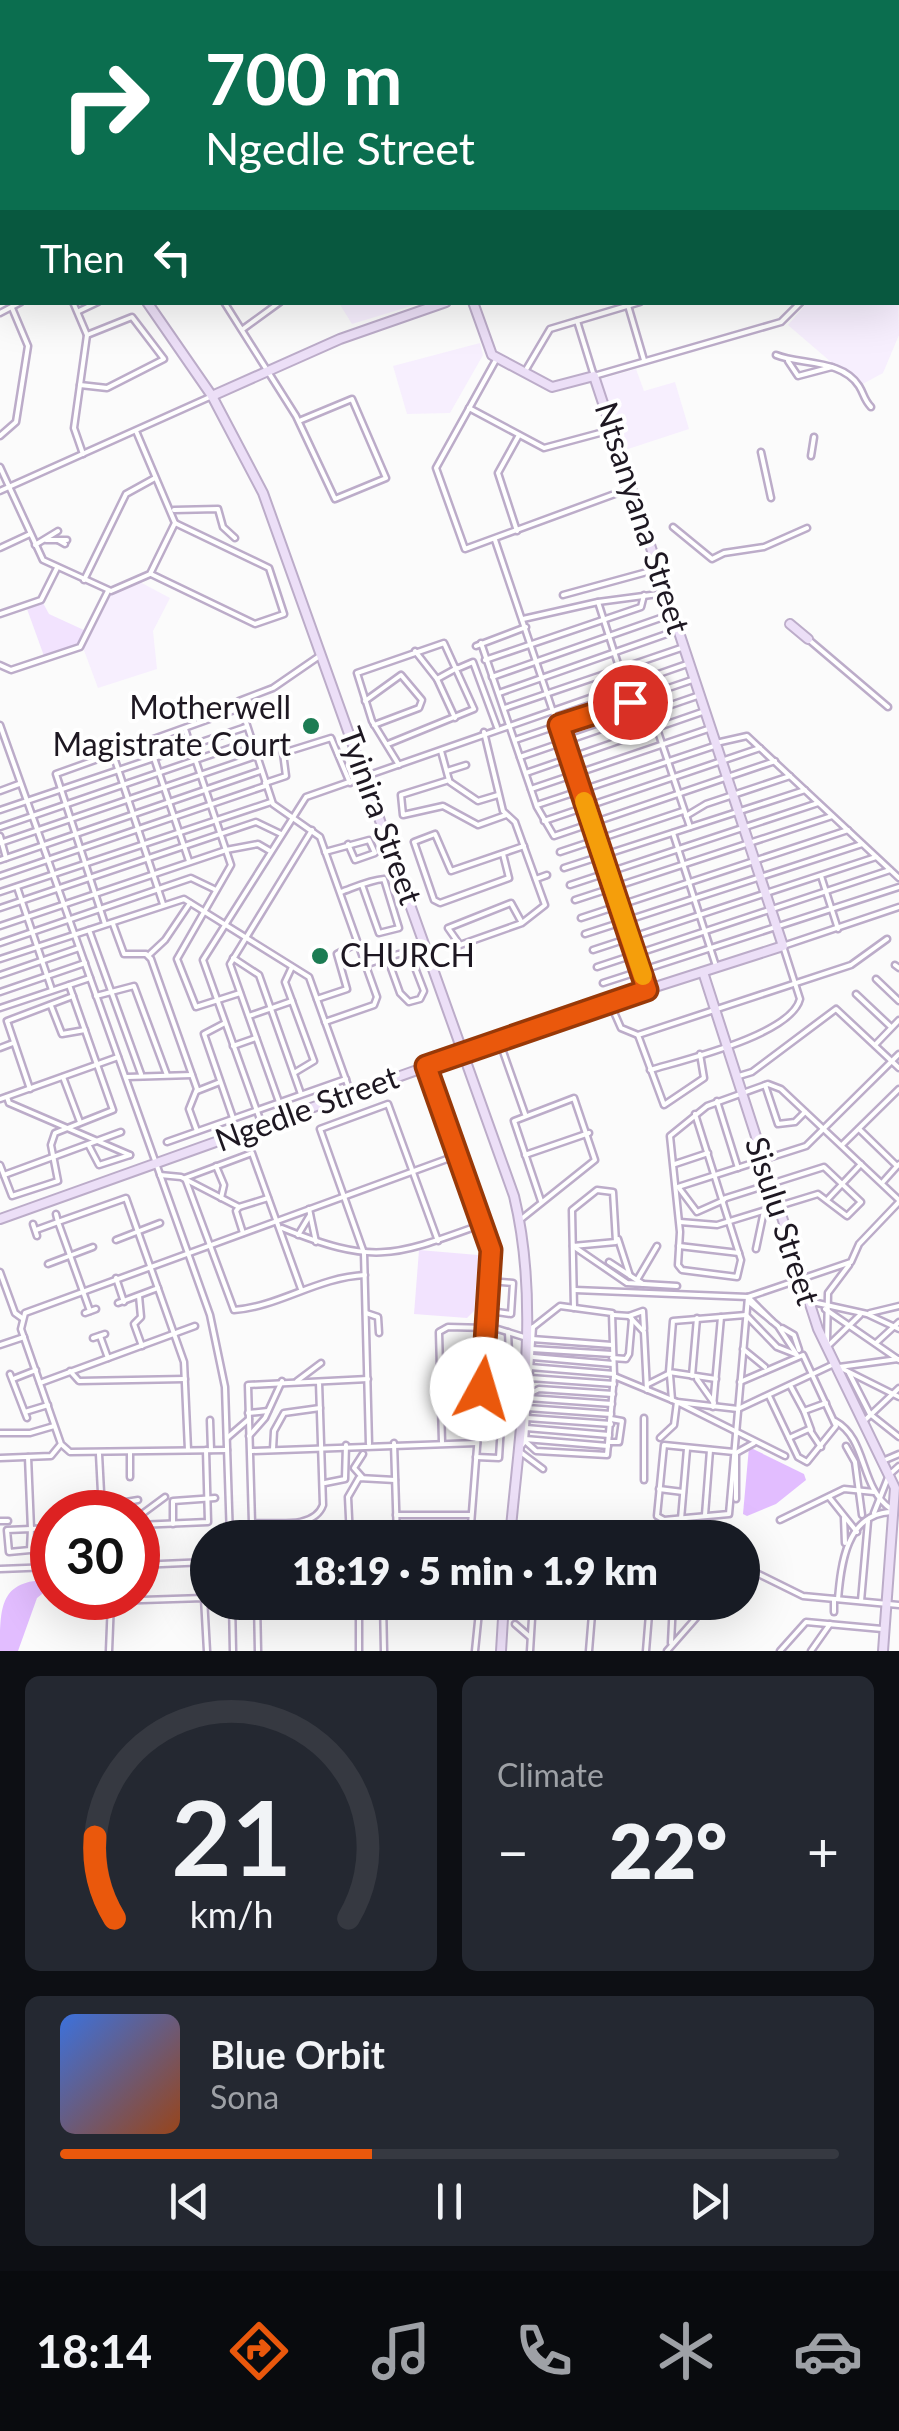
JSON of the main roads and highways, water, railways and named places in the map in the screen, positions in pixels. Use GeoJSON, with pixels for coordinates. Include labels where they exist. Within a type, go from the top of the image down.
{"type":"FeatureCollection","features":[{"type":"Feature","properties":{"kind":"place","name":"Motherwell Magistrate Court"},"geometry":{"type":"Point","coordinates":[311,726]}},
{"type":"Feature","properties":{"kind":"place","name":"CHURCH"},"geometry":{"type":"Point","coordinates":[320,956]}}]}
